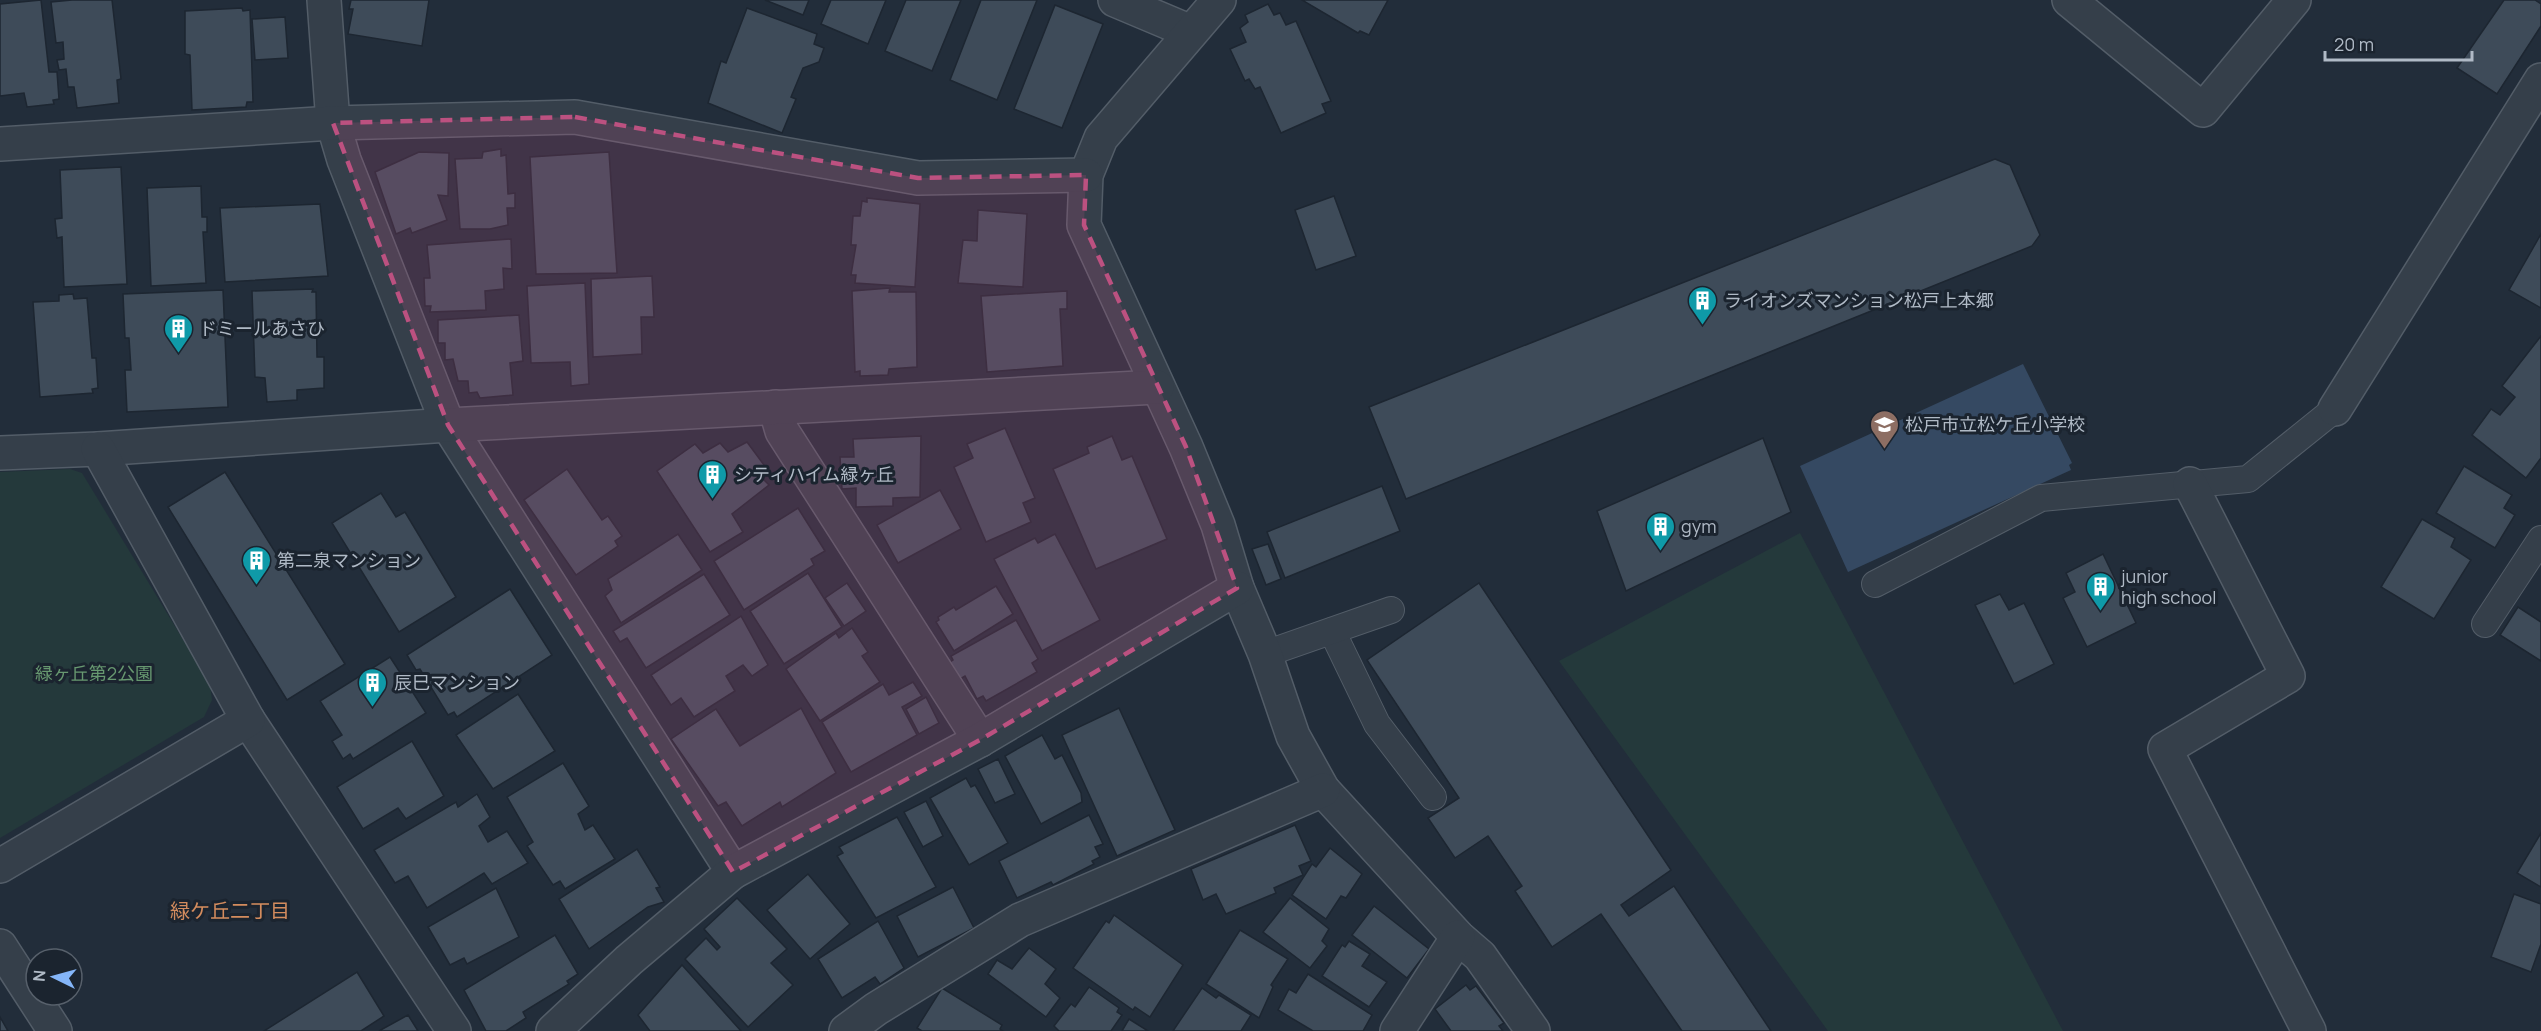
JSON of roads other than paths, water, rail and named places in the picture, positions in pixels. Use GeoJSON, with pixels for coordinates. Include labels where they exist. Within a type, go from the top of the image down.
{"type":"FeatureCollection","features":[{"type":"Feature","properties":{"kind":"street"},"geometry":{"type":"LineString","coordinates":[[324,0],[333,123],[344,160],[448,425],[734,872]]}},
{"type":"Feature","properties":{"kind":"street"},"geometry":{"type":"LineString","coordinates":[[1115,0],[1191,32]]}},
{"type":"Feature","properties":{"kind":"street"},"geometry":{"type":"LineString","coordinates":[[1219,0],[1101,138],[1086,175],[1084,225],[1186,447],[1218,525],[1237,588],[1265,654],[1293,736],[1323,790],[1458,937],[1480,956],[1533,1031]]}},
{"type":"Feature","properties":{"kind":"street"},"geometry":{"type":"LineString","coordinates":[[2069,0],[2203,110],[2294,0]]}},
{"type":"Feature","properties":{"kind":"street"},"geometry":{"type":"LineString","coordinates":[[2336,409],[2541,80]]}},
{"type":"Feature","properties":{"kind":"street"},"geometry":{"type":"LineString","coordinates":[[0,144],[333,123],[575,117],[918,178],[1086,175]]}},
{"type":"Feature","properties":{"kind":"street"},"geometry":{"type":"LineString","coordinates":[[0,453],[98,449],[448,425],[1157,387]]}},
{"type":"Feature","properties":{"kind":"street"},"geometry":{"type":"LineString","coordinates":[[775,407],[782,431],[980,740]]}},
{"type":"Feature","properties":{"kind":"street"},"geometry":{"type":"LineString","coordinates":[[98,449],[248,720],[454,1031]]}},
{"type":"Feature","properties":{"kind":"street"},"geometry":{"type":"LineString","coordinates":[[2190,484],[2288,675],[2165,749],[2309,1031]]}},
{"type":"Feature","properties":{"kind":"street"},"geometry":{"type":"LineString","coordinates":[[553,1031],[629,960],[734,872],[980,740],[1237,588]]}},
{"type":"Feature","properties":{"kind":"street"},"geometry":{"type":"LineString","coordinates":[[0,866],[248,720]]}},
{"type":"Feature","properties":{"kind":"street"},"geometry":{"type":"LineString","coordinates":[[846,1031],[876,1009],[1020,920],[1215,834],[1323,790]]}},
{"type":"Feature","properties":{"kind":"street"},"geometry":{"type":"LineString","coordinates":[[1398,1031],[1458,937]]}},
{"type":"Feature","properties":{"kind":"street"},"geometry":{"type":"LineString","coordinates":[[0,946],[55,1031]]}},
{"type":"Feature","properties":{"kind":"lane"},"geometry":{"type":"LineString","coordinates":[[1875,584],[2041,498],[2248,480],[2336,409]]}},
{"type":"Feature","properties":{"kind":"lane"},"geometry":{"type":"LineString","coordinates":[[2485,624],[2541,539]]}},
{"type":"Feature","properties":{"kind":"lane"},"geometry":{"type":"LineString","coordinates":[[1265,654],[1391,610]]}},
{"type":"Feature","properties":{"kind":"lane"},"geometry":{"type":"LineString","coordinates":[[1332,631],[1377,724],[1433,797]]}},
{"type":"Feature","properties":{"kind":"water"},"geometry":{"type":"Polygon","coordinates":[[[2023,364],[2072,463],[2069,465],[2071,470],[1848,572],[1800,466],[2023,364]]]}},
{"type":"Feature","properties":{"kind":"place","name":"ライオンズマンション松戸上本郷"},"geometry":{"type":"Point","coordinates":[1703,326]}},
{"type":"Feature","properties":{"kind":"place","name":"ドミールあさひ"},"geometry":{"type":"Point","coordinates":[178,354]}},
{"type":"Feature","properties":{"kind":"place","name":"松戸市立松ケ丘小学校"},"geometry":{"type":"Point","coordinates":[1884,450]}},
{"type":"Feature","properties":{"kind":"place","name":"シティハイム緑ヶ丘"},"geometry":{"type":"Point","coordinates":[713,500]}},
{"type":"Feature","properties":{"kind":"place","name":"gym"},"geometry":{"type":"Point","coordinates":[1660,552]}},
{"type":"Feature","properties":{"kind":"place","name":"第二泉マンション"},"geometry":{"type":"Point","coordinates":[256,586]}},
{"type":"Feature","properties":{"kind":"place","name":"junior high school"},"geometry":{"type":"Point","coordinates":[2100,612]}},
{"type":"Feature","properties":{"kind":"place","name":"辰巳マンション"},"geometry":{"type":"Point","coordinates":[373,708]}},
{"type":"Feature","properties":{"kind":"district","name":"緑ケ丘二丁目"},"geometry":{"type":"Point","coordinates":[230,910]}},
{"type":"Feature","properties":{"kind":"park label","name":"緑ヶ丘第2公園"},"geometry":{"type":"Point","coordinates":[94,673]}}]}
